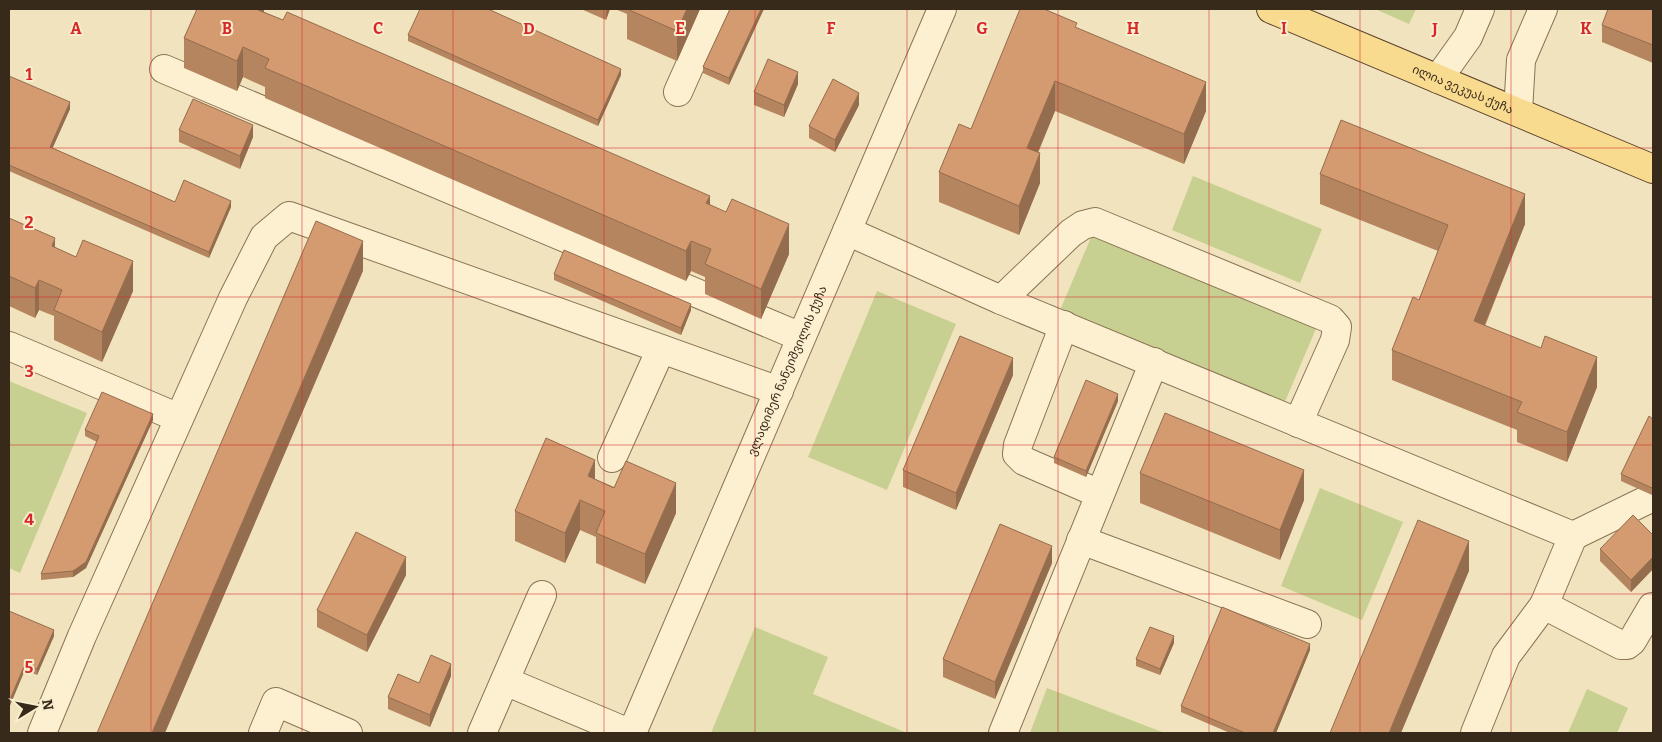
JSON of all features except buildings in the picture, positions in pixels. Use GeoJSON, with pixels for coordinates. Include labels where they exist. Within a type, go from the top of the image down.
{"type":"FeatureCollection","features":[{"type":"Feature","properties":{"kind":"main road","name":"ილია ვეკუას ქუჩა"},"geometry":{"type":"LineString","coordinates":[[1271,9],[1653,169]]}},
{"type":"Feature","properties":{"kind":"street"},"geometry":{"type":"LineString","coordinates":[[678,92],[715,9]]}},
{"type":"Feature","properties":{"kind":"street","name":"ვლადიმერ ნანეიშვილის ქუჩა"},"geometry":{"type":"LineString","coordinates":[[630,733],[942,9]]}},
{"type":"Feature","properties":{"kind":"street"},"geometry":{"type":"LineString","coordinates":[[1438,79],[1468,37],[1480,9]]}},
{"type":"Feature","properties":{"kind":"street"},"geometry":{"type":"LineString","coordinates":[[1518,112],[1521,60],[1542,9]]}},
{"type":"Feature","properties":{"kind":"street"},"geometry":{"type":"LineString","coordinates":[[164,69],[801,337]]}},
{"type":"Feature","properties":{"kind":"street"},"geometry":{"type":"LineString","coordinates":[[42,733],[233,298],[264,237],[289,216],[779,391]]}},
{"type":"Feature","properties":{"kind":"street"},"geometry":{"type":"LineString","coordinates":[[1001,300],[1071,234],[1083,225],[1095,222],[1321,315],[1330,319],[1337,327],[1335,340],[1298,423]]}},
{"type":"Feature","properties":{"kind":"street"},"geometry":{"type":"LineString","coordinates":[[847,231],[1001,300],[1572,536]]}},
{"type":"Feature","properties":{"kind":"street"},"geometry":{"type":"LineString","coordinates":[[1064,325],[1018,445],[1018,454],[1024,461],[1100,494]]}},
{"type":"Feature","properties":{"kind":"street"},"geometry":{"type":"LineString","coordinates":[[9,346],[179,418]]}},
{"type":"Feature","properties":{"kind":"street"},"geometry":{"type":"LineString","coordinates":[[612,458],[661,349]]}},
{"type":"Feature","properties":{"kind":"street"},"geometry":{"type":"LineString","coordinates":[[1003,733],[1154,362]]}},
{"type":"Feature","properties":{"kind":"street"},"geometry":{"type":"LineString","coordinates":[[1475,733],[1506,656],[1544,605],[1572,536],[1653,497]]}},
{"type":"Feature","properties":{"kind":"street"},"geometry":{"type":"LineString","coordinates":[[1081,540],[1307,624]]}},
{"type":"Feature","properties":{"kind":"street"},"geometry":{"type":"LineString","coordinates":[[482,733],[542,595]]}},
{"type":"Feature","properties":{"kind":"street"},"geometry":{"type":"LineString","coordinates":[[1544,605],[1621,645],[1627,645],[1632,641],[1652,607]]}},
{"type":"Feature","properties":{"kind":"street"},"geometry":{"type":"LineString","coordinates":[[505,681],[630,733]]}},
{"type":"Feature","properties":{"kind":"street"},"geometry":{"type":"LineString","coordinates":[[263,733],[276,702],[348,733]]}},
{"type":"Feature","properties":{"kind":"green space"},"geometry":{"type":"Polygon","coordinates":[[[1375,9],[1416,9],[1409,24],[1375,9]]]}},
{"type":"Feature","properties":{"kind":"green space"},"geometry":{"type":"Polygon","coordinates":[[[1193,176],[1322,229],[1300,283],[1172,230],[1193,176]]]}},
{"type":"Feature","properties":{"kind":"green space"},"geometry":{"type":"Polygon","coordinates":[[[1095,228],[1318,324],[1281,411],[1058,315],[1095,228]]]}},
{"type":"Feature","properties":{"kind":"green space"},"geometry":{"type":"Polygon","coordinates":[[[877,291],[956,324],[887,490],[808,457],[877,291]]]}},
{"type":"Feature","properties":{"kind":"green space"},"geometry":{"type":"Polygon","coordinates":[[[9,381],[87,413],[20,573],[9,568],[9,381]]]}},
{"type":"Feature","properties":{"kind":"green space"},"geometry":{"type":"Polygon","coordinates":[[[1320,488],[1403,522],[1362,620],[1281,586],[1320,488]]]}},
{"type":"Feature","properties":{"kind":"green space"},"geometry":{"type":"Polygon","coordinates":[[[755,627],[828,657],[813,694],[907,733],[711,733],[755,627]]]}},
{"type":"Feature","properties":{"kind":"green space"},"geometry":{"type":"Polygon","coordinates":[[[1047,688],[1165,733],[1030,733],[1047,688]]]}},
{"type":"Feature","properties":{"kind":"green space"},"geometry":{"type":"Polygon","coordinates":[[[1587,689],[1628,708],[1617,733],[1568,733],[1587,689]]]}}]}
